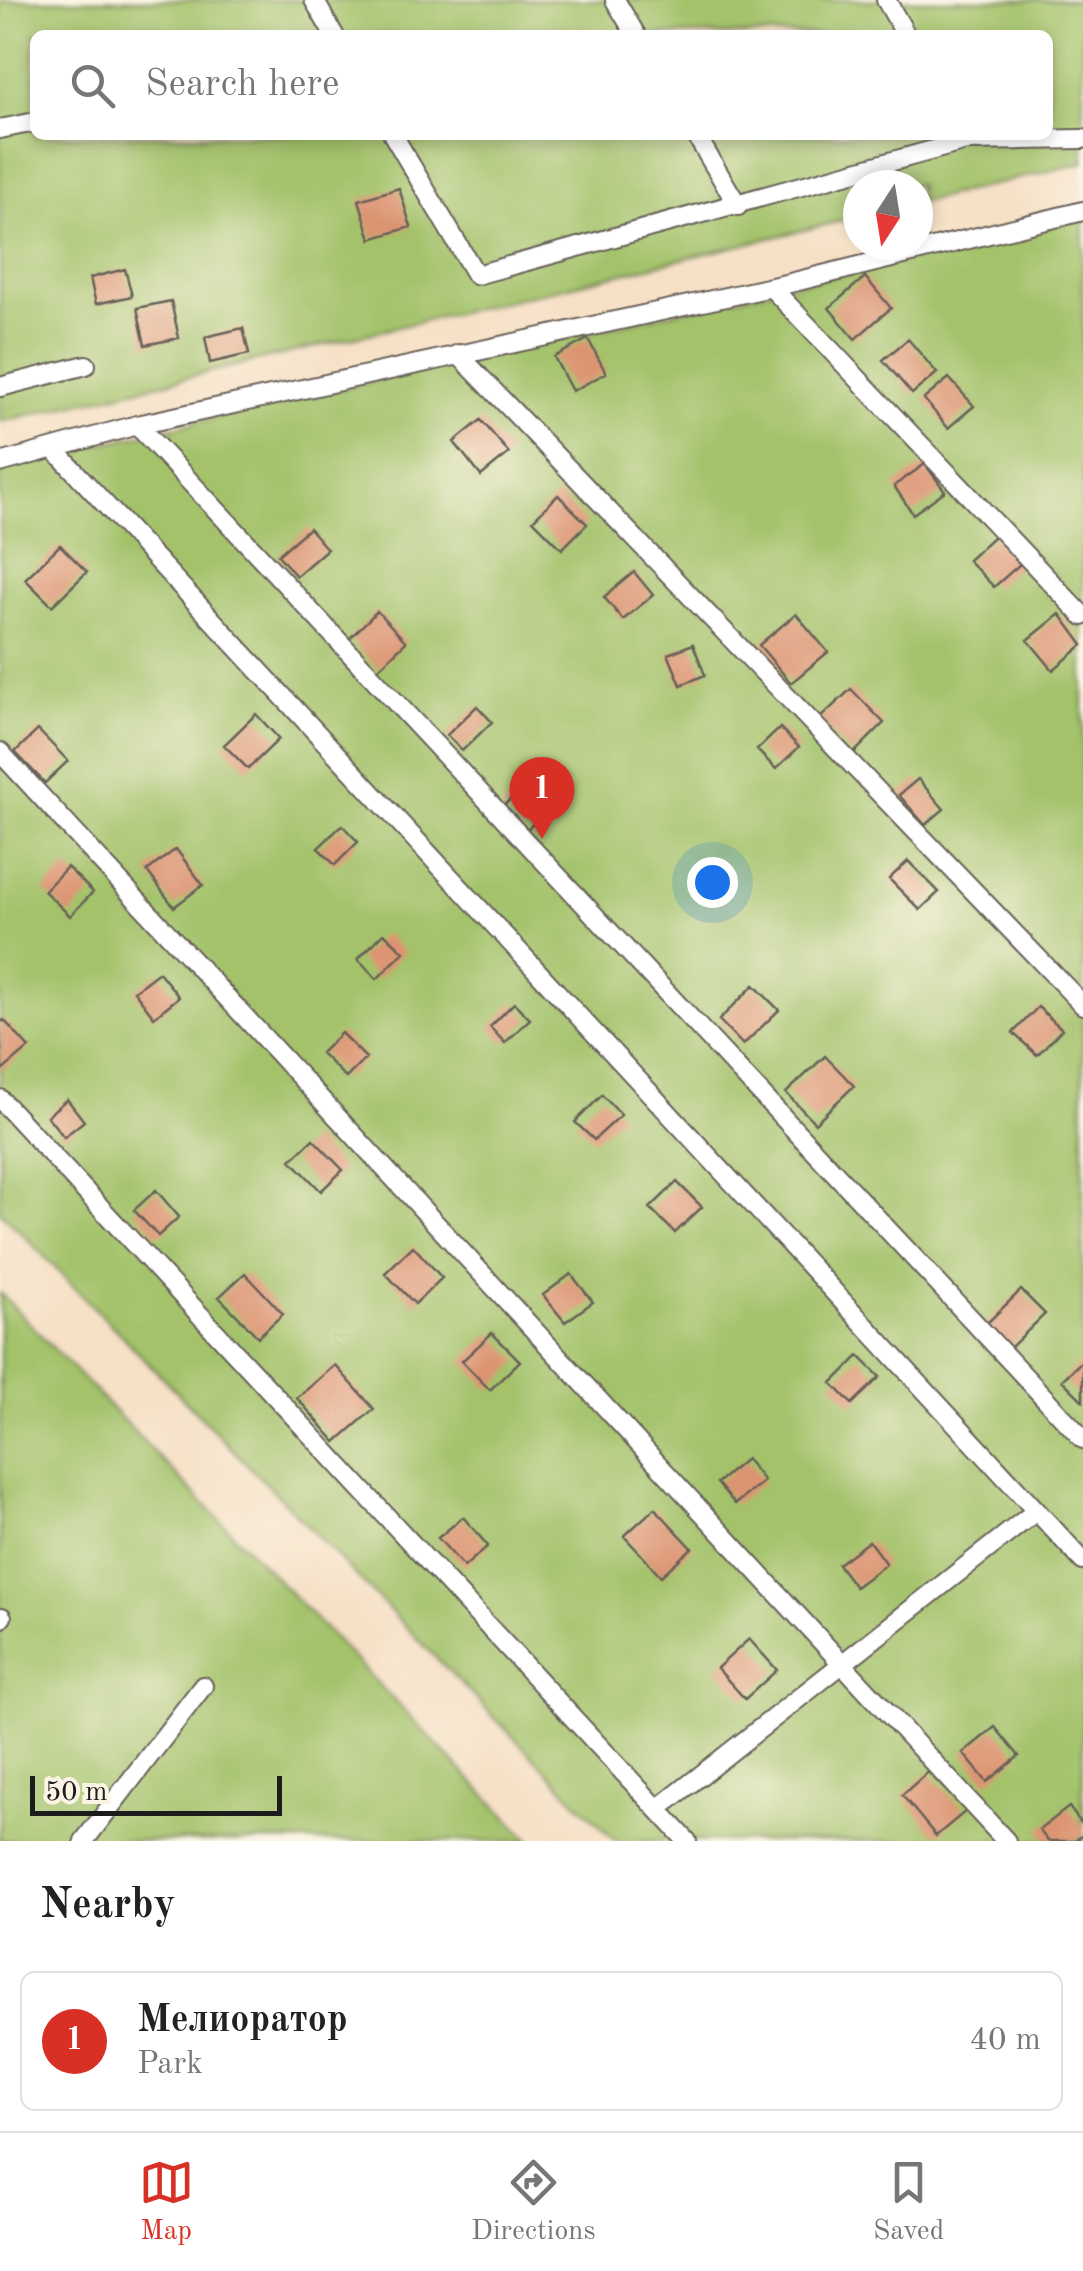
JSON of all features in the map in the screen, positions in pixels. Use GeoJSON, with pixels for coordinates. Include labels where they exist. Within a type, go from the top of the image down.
{"type":"FeatureCollection","features":[{"type":"Feature","properties":{"kind":"lane"},"geometry":{"type":"LineString","coordinates":[[314,0],[331,30]]}},
{"type":"Feature","properties":{"kind":"lane"},"geometry":{"type":"LineString","coordinates":[[615,0],[633,30]]}},
{"type":"Feature","properties":{"kind":"lane"},"geometry":{"type":"LineString","coordinates":[[886,0],[903,30]]}},
{"type":"Feature","properties":{"kind":"lane"},"geometry":{"type":"LineString","coordinates":[[0,129],[30,123]]}},
{"type":"Feature","properties":{"kind":"lane"},"geometry":{"type":"LineString","coordinates":[[1053,138],[1083,138]]}},
{"type":"Feature","properties":{"kind":"lane"},"geometry":{"type":"LineString","coordinates":[[396,140],[476,275],[738,206],[957,140]]}},
{"type":"Feature","properties":{"kind":"lane"},"geometry":{"type":"LineString","coordinates":[[699,140],[738,206]]}},
{"type":"Feature","properties":{"kind":"lane"},"geometry":{"type":"LineString","coordinates":[[0,463],[137,426],[771,287],[1083,211]]}},
{"type":"Feature","properties":{"kind":"lane"},"geometry":{"type":"LineString","coordinates":[[771,287],[1083,616]]}},
{"type":"Feature","properties":{"kind":"lane"},"geometry":{"type":"LineString","coordinates":[[458,354],[1083,1005]]}},
{"type":"Feature","properties":{"kind":"lane"},"geometry":{"type":"LineString","coordinates":[[0,387],[86,365]]}},
{"type":"Feature","properties":{"kind":"lane"},"geometry":{"type":"LineString","coordinates":[[137,426],[1083,1440]]}},
{"type":"Feature","properties":{"kind":"lane"},"geometry":{"type":"LineString","coordinates":[[54,449],[1083,1561]]}},
{"type":"Feature","properties":{"kind":"lane"},"geometry":{"type":"LineString","coordinates":[[0,752],[1006,1841]]}},
{"type":"Feature","properties":{"kind":"lane"},"geometry":{"type":"LineString","coordinates":[[0,1099],[687,1841]]}},
{"type":"Feature","properties":{"kind":"lane"},"geometry":{"type":"LineString","coordinates":[[658,1809],[1036,1511]]}},
{"type":"Feature","properties":{"kind":"lane"},"geometry":{"type":"LineString","coordinates":[[84,1841],[203,1686]]}},
{"type":"Feature","properties":{"kind":"green space"},"geometry":{"type":"Polygon","coordinates":[[[0,0],[1083,0],[1083,163],[933,199],[933,170],[843,170],[843,221],[0,422],[0,0]]]}},
{"type":"Feature","properties":{"kind":"green space"},"geometry":{"type":"Polygon","coordinates":[[[1083,218],[1083,1841],[615,1841],[0,1211],[0,467],[900,260],[933,260],[933,252],[1083,218]]]}},
{"type":"Feature","properties":{"kind":"green space"},"geometry":{"type":"Polygon","coordinates":[[[0,1293],[530,1841],[0,1841],[0,1293]]]}},
{"type":"Feature","properties":{"kind":"building"},"geometry":{"type":"Polygon","coordinates":[[[399,188],[411,227],[371,239],[359,200],[399,188]]]}},
{"type":"Feature","properties":{"kind":"building"},"geometry":{"type":"Polygon","coordinates":[[[125,269],[132,296],[96,304],[90,278],[125,269]]]}},
{"type":"Feature","properties":{"kind":"building"},"geometry":{"type":"Polygon","coordinates":[[[865,277],[891,308],[855,339],[829,308],[865,277]]]}},
{"type":"Feature","properties":{"kind":"building"},"geometry":{"type":"Polygon","coordinates":[[[171,301],[179,338],[145,345],[137,308],[171,301]]]}},
{"type":"Feature","properties":{"kind":"building"},"geometry":{"type":"Polygon","coordinates":[[[243,328],[249,354],[210,363],[205,337],[243,328]]]}},
{"type":"Feature","properties":{"kind":"building"},"geometry":{"type":"Polygon","coordinates":[[[588,339],[606,373],[572,391],[554,357],[588,339]]]}},
{"type":"Feature","properties":{"kind":"building"},"geometry":{"type":"Polygon","coordinates":[[[908,339],[937,373],[912,394],[883,360],[908,339]]]}},
{"type":"Feature","properties":{"kind":"building"},"geometry":{"type":"Polygon","coordinates":[[[949,378],[974,406],[948,428],[924,399],[949,378]]]}},
{"type":"Feature","properties":{"kind":"building"},"geometry":{"type":"Polygon","coordinates":[[[481,420],[509,453],[481,476],[454,442],[481,420]]]}},
{"type":"Feature","properties":{"kind":"building"},"geometry":{"type":"Polygon","coordinates":[[[925,464],[945,491],[913,514],[894,486],[925,464]]]}},
{"type":"Feature","properties":{"kind":"building"},"geometry":{"type":"Polygon","coordinates":[[[558,495],[587,524],[562,549],[533,520],[558,495]]]}},
{"type":"Feature","properties":{"kind":"building"},"geometry":{"type":"Polygon","coordinates":[[[309,528],[327,549],[296,576],[278,555],[309,528]]]}},
{"type":"Feature","properties":{"kind":"building"},"geometry":{"type":"Polygon","coordinates":[[[994,536],[1020,564],[994,587],[968,560],[994,536]]]}},
{"type":"Feature","properties":{"kind":"building"},"geometry":{"type":"Polygon","coordinates":[[[60,545],[87,572],[52,606],[25,579],[60,545]]]}},
{"type":"Feature","properties":{"kind":"building"},"geometry":{"type":"Polygon","coordinates":[[[634,572],[653,595],[623,620],[604,597],[634,572]]]}},
{"type":"Feature","properties":{"kind":"building"},"geometry":{"type":"Polygon","coordinates":[[[377,611],[406,642],[378,669],[349,639],[377,611]]]}},
{"type":"Feature","properties":{"kind":"building"},"geometry":{"type":"Polygon","coordinates":[[[796,614],[828,652],[791,683],[759,645],[796,614]]]}},
{"type":"Feature","properties":{"kind":"building"},"geometry":{"type":"Polygon","coordinates":[[[1060,614],[1083,645],[1053,670],[1028,640],[1060,614]]]}},
{"type":"Feature","properties":{"kind":"building"},"geometry":{"type":"Polygon","coordinates":[[[693,644],[705,675],[681,685],[668,654],[693,644]]]}},
{"type":"Feature","properties":{"kind":"building"},"geometry":{"type":"Polygon","coordinates":[[[851,689],[884,723],[852,755],[818,720],[851,689]]]}},
{"type":"Feature","properties":{"kind":"building"},"geometry":{"type":"Polygon","coordinates":[[[477,706],[492,722],[462,751],[447,735],[477,706]]]}},
{"type":"Feature","properties":{"kind":"building"},"geometry":{"type":"Polygon","coordinates":[[[256,714],[279,739],[248,769],[224,745],[256,714]]]}},
{"type":"Feature","properties":{"kind":"building"},"geometry":{"type":"Polygon","coordinates":[[[780,728],[799,747],[776,769],[757,750],[780,728]]]}},
{"type":"Feature","properties":{"kind":"building"},"geometry":{"type":"Polygon","coordinates":[[[38,730],[68,761],[45,783],[15,752],[38,730]]]}},
{"type":"Feature","properties":{"kind":"building"},"geometry":{"type":"Polygon","coordinates":[[[918,779],[944,809],[925,825],[899,795],[918,779]]]}},
{"type":"Feature","properties":{"kind":"building"},"geometry":{"type":"Polygon","coordinates":[[[526,784],[549,808],[525,832],[502,807],[526,784]]]}},
{"type":"Feature","properties":{"kind":"building"},"geometry":{"type":"Polygon","coordinates":[[[342,825],[358,842],[335,865],[318,848],[342,825]]]}},
{"type":"Feature","properties":{"kind":"building"},"geometry":{"type":"Polygon","coordinates":[[[176,849],[203,885],[174,907],[147,871],[176,849]]]}},
{"type":"Feature","properties":{"kind":"building"},"geometry":{"type":"Polygon","coordinates":[[[908,861],[939,892],[920,910],[889,879],[908,861]]]}},
{"type":"Feature","properties":{"kind":"building"},"geometry":{"type":"Polygon","coordinates":[[[67,867],[93,892],[70,916],[44,891],[67,867]]]}},
{"type":"Feature","properties":{"kind":"building"},"geometry":{"type":"Polygon","coordinates":[[[384,933],[404,952],[377,979],[358,959],[384,933]]]}},
{"type":"Feature","properties":{"kind":"building"},"geometry":{"type":"Polygon","coordinates":[[[159,972],[179,997],[154,1017],[134,991],[159,972]]]}},
{"type":"Feature","properties":{"kind":"building"},"geometry":{"type":"Polygon","coordinates":[[[754,985],[779,1010],[743,1045],[719,1020],[754,985]]]}},
{"type":"Feature","properties":{"kind":"building"},"geometry":{"type":"Polygon","coordinates":[[[514,1003],[530,1019],[505,1043],[490,1027],[514,1003]]]}},
{"type":"Feature","properties":{"kind":"building"},"geometry":{"type":"Polygon","coordinates":[[[1038,1007],[1062,1029],[1037,1055],[1013,1033],[1038,1007]]]}},
{"type":"Feature","properties":{"kind":"building"},"geometry":{"type":"Polygon","coordinates":[[[4,1020],[29,1048],[2,1071],[0,1023],[4,1020]]]}},
{"type":"Feature","properties":{"kind":"building"},"geometry":{"type":"Polygon","coordinates":[[[341,1033],[366,1058],[346,1078],[321,1053],[341,1033]]]}},
{"type":"Feature","properties":{"kind":"building"},"geometry":{"type":"Polygon","coordinates":[[[825,1056],[854,1086],[815,1123],[786,1093],[825,1056]]]}},
{"type":"Feature","properties":{"kind":"building"},"geometry":{"type":"Polygon","coordinates":[[[602,1095],[621,1115],[594,1140],[575,1122],[602,1095]]]}},
{"type":"Feature","properties":{"kind":"building"},"geometry":{"type":"Polygon","coordinates":[[[67,1099],[84,1121],[64,1137],[47,1116],[67,1099]]]}},
{"type":"Feature","properties":{"kind":"building"},"geometry":{"type":"Polygon","coordinates":[[[313,1139],[343,1170],[321,1191],[291,1160],[313,1139]]]}},
{"type":"Feature","properties":{"kind":"building"},"geometry":{"type":"Polygon","coordinates":[[[677,1182],[702,1207],[675,1233],[650,1208],[677,1182]]]}},
{"type":"Feature","properties":{"kind":"building"},"geometry":{"type":"Polygon","coordinates":[[[156,1190],[179,1217],[158,1236],[134,1210],[156,1190]]]}},
{"type":"Feature","properties":{"kind":"building"},"geometry":{"type":"Polygon","coordinates":[[[413,1246],[442,1278],[415,1304],[385,1273],[413,1246]]]}},
{"type":"Feature","properties":{"kind":"building"},"geometry":{"type":"Polygon","coordinates":[[[245,1273],[283,1314],[258,1337],[219,1297],[245,1273]]]}},
{"type":"Feature","properties":{"kind":"building"},"geometry":{"type":"Polygon","coordinates":[[[571,1274],[593,1302],[565,1322],[543,1295],[571,1274]]]}},
{"type":"Feature","properties":{"kind":"building"},"geometry":{"type":"Polygon","coordinates":[[[1021,1290],[1045,1314],[1009,1349],[985,1325],[1021,1290]]]}},
{"type":"Feature","properties":{"kind":"building"},"geometry":{"type":"Polygon","coordinates":[[[492,1333],[520,1361],[490,1390],[462,1361],[492,1333]]]}},
{"type":"Feature","properties":{"kind":"building"},"geometry":{"type":"Polygon","coordinates":[[[859,1356],[880,1377],[852,1404],[832,1383],[859,1356]]]}},
{"type":"Feature","properties":{"kind":"building"},"geometry":{"type":"Polygon","coordinates":[[[1083,1360],[1083,1401],[1062,1380],[1083,1360]]]}},
{"type":"Feature","properties":{"kind":"building"},"geometry":{"type":"Polygon","coordinates":[[[335,1365],[374,1409],[336,1442],[297,1398],[335,1365]]]}},
{"type":"Feature","properties":{"kind":"building"},"geometry":{"type":"Polygon","coordinates":[[[746,1459],[764,1481],[735,1504],[717,1483],[746,1459]]]}},
{"type":"Feature","properties":{"kind":"building"},"geometry":{"type":"Polygon","coordinates":[[[655,1508],[692,1548],[661,1576],[624,1536],[655,1508]]]}},
{"type":"Feature","properties":{"kind":"building"},"geometry":{"type":"Polygon","coordinates":[[[463,1517],[488,1546],[464,1567],[438,1538],[463,1517]]]}},
{"type":"Feature","properties":{"kind":"building"},"geometry":{"type":"Polygon","coordinates":[[[869,1541],[886,1564],[855,1587],[838,1564],[869,1541]]]}},
{"type":"Feature","properties":{"kind":"building"},"geometry":{"type":"Polygon","coordinates":[[[749,1639],[777,1670],[745,1699],[717,1668],[749,1639]]]}},
{"type":"Feature","properties":{"kind":"building"},"geometry":{"type":"Polygon","coordinates":[[[995,1727],[1019,1756],[987,1782],[963,1753],[995,1727]]]}},
{"type":"Feature","properties":{"kind":"building"},"geometry":{"type":"Polygon","coordinates":[[[928,1772],[966,1811],[936,1836],[902,1795],[928,1772]]]}},
{"type":"Feature","properties":{"kind":"building"},"geometry":{"type":"Polygon","coordinates":[[[1069,1807],[1083,1826],[1083,1835],[1075,1841],[1048,1841],[1039,1830],[1069,1807]]]}},
{"type":"Feature","properties":{"kind":"place","name":"Мелиоратор"},"geometry":{"type":"Point","coordinates":[542,839]}}]}
